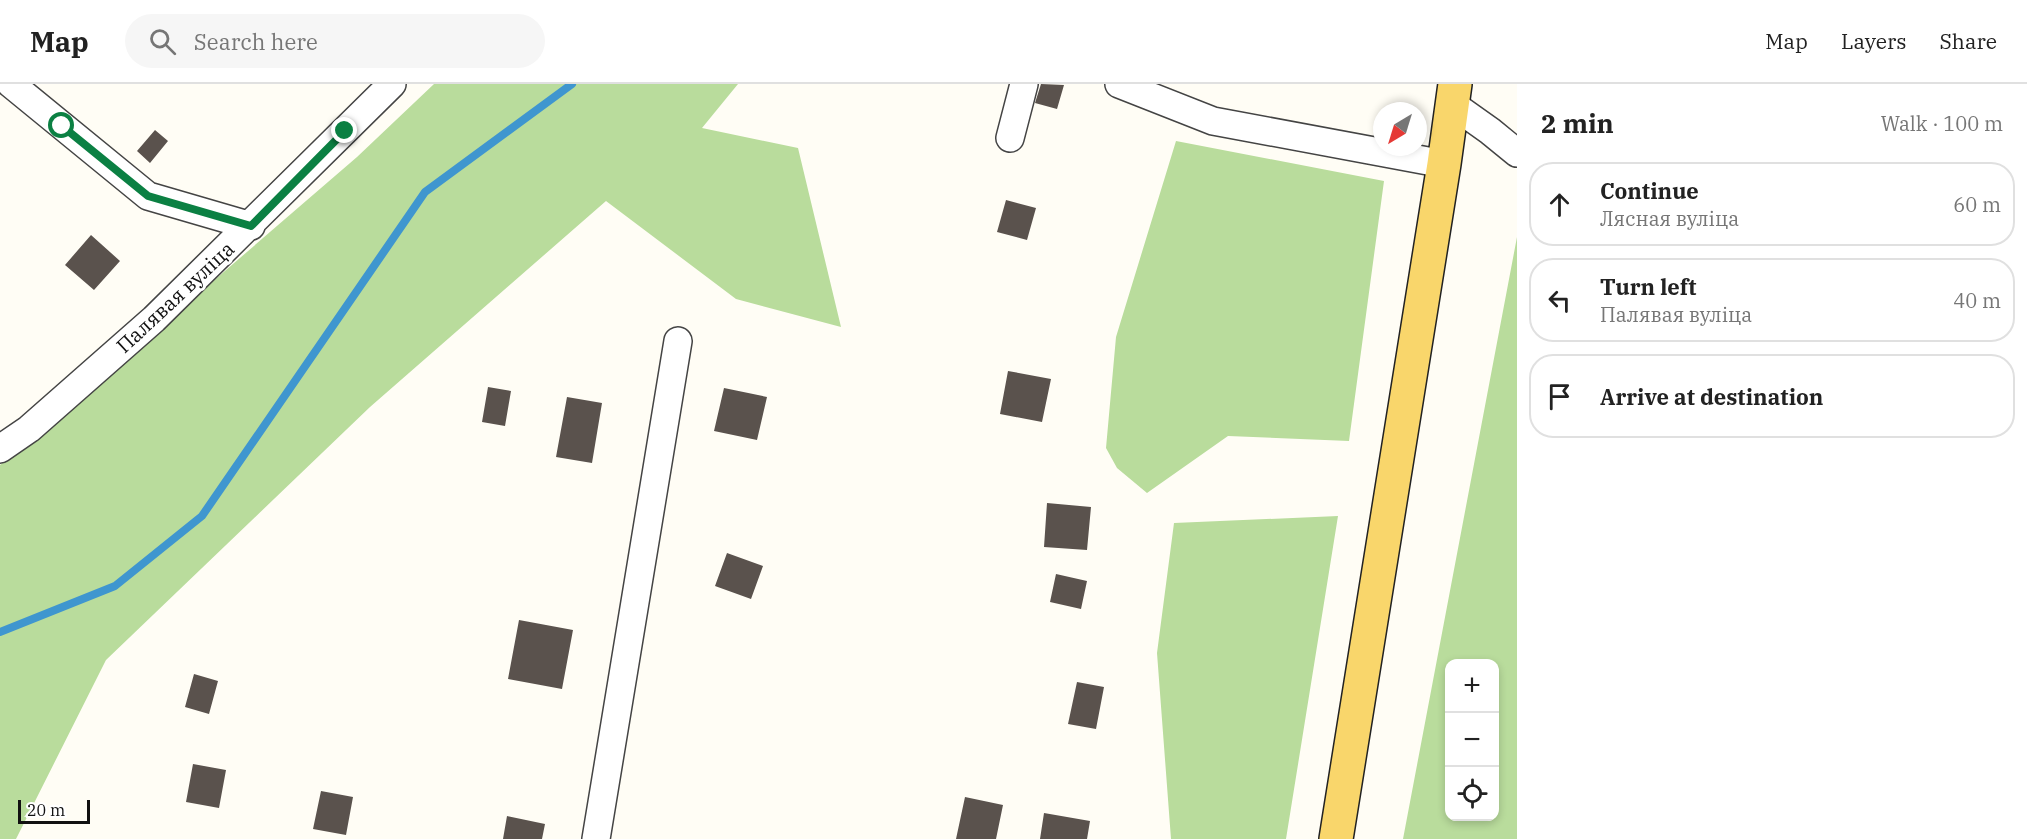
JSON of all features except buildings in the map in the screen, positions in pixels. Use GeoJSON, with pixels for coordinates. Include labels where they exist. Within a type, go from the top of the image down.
{"type":"FeatureCollection","features":[{"type":"Feature","properties":{"kind":"main road"},"geometry":{"type":"LineString","coordinates":[[1336,839],[1444,164],[1453,94]]}},
{"type":"Feature","properties":{"kind":"street"},"geometry":{"type":"LineString","coordinates":[[11,84],[148,196],[251,226]]}},
{"type":"Feature","properties":{"kind":"street","name":"Палявая вуліца"},"geometry":{"type":"LineString","coordinates":[[0,449],[28,429],[154,319],[251,226],[392,84]]}},
{"type":"Feature","properties":{"kind":"street"},"geometry":{"type":"LineString","coordinates":[[1010,138],[1024,84]]}},
{"type":"Feature","properties":{"kind":"street"},"geometry":{"type":"LineString","coordinates":[[1119,84],[1213,121],[1444,164]]}},
{"type":"Feature","properties":{"kind":"street"},"geometry":{"type":"LineString","coordinates":[[1453,94],[1517,153]]}},
{"type":"Feature","properties":{"kind":"street"},"geometry":{"type":"LineString","coordinates":[[596,839],[678,341]]}},
{"type":"Feature","properties":{"kind":"green space"},"geometry":{"type":"Polygon","coordinates":[[[434,84],[738,84],[702,128],[798,148],[841,327],[736,299],[606,201],[370,407],[106,660],[16,839],[0,839],[0,465],[357,157],[434,84]]]}},
{"type":"Feature","properties":{"kind":"green space"},"geometry":{"type":"Polygon","coordinates":[[[1176,141],[1384,181],[1349,441],[1228,436],[1147,493],[1117,468],[1106,448],[1116,337],[1176,141]]]}},
{"type":"Feature","properties":{"kind":"green space"},"geometry":{"type":"Polygon","coordinates":[[[1517,237],[1517,839],[1403,839],[1517,237]]]}},
{"type":"Feature","properties":{"kind":"green space"},"geometry":{"type":"Polygon","coordinates":[[[1338,516],[1286,839],[1171,839],[1157,653],[1174,523],[1338,516]]]}},
{"type":"Feature","properties":{"kind":"waterway"},"geometry":{"type":"LineString","coordinates":[[0,632],[115,586],[202,516],[425,192],[572,84]]}},
{"type":"Feature","properties":{"kind":"route"},"geometry":{"type":"LineString","coordinates":[[62,126],[148,196],[251,226],[345,131]]}}]}
